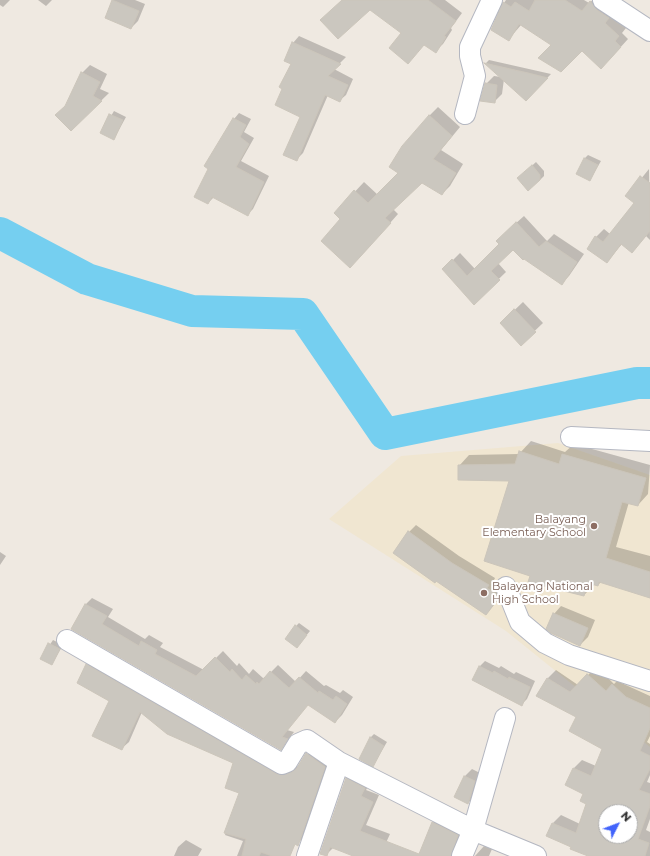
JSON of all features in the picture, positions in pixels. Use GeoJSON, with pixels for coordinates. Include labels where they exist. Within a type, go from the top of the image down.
{"type":"FeatureCollection","features":[{"type":"Feature","properties":{"kind":"street"},"geometry":{"type":"LineString","coordinates":[[465,114],[475,76],[470,56],[470,47],[492,0]]}},
{"type":"Feature","properties":{"kind":"street"},"geometry":{"type":"LineString","coordinates":[[603,0],[650,31]]}},
{"type":"Feature","properties":{"kind":"street"},"geometry":{"type":"LineString","coordinates":[[571,437],[650,441]]}},
{"type":"Feature","properties":{"kind":"street"},"geometry":{"type":"LineString","coordinates":[[506,587],[520,622],[545,643],[569,655],[650,681]]}},
{"type":"Feature","properties":{"kind":"street"},"geometry":{"type":"LineString","coordinates":[[67,640],[282,764],[287,762],[298,744],[307,740],[339,762],[473,830],[536,856]]}},
{"type":"Feature","properties":{"kind":"street"},"geometry":{"type":"LineString","coordinates":[[462,856],[473,830],[505,718]]}},
{"type":"Feature","properties":{"kind":"street"},"geometry":{"type":"LineString","coordinates":[[307,856],[339,762]]}},
{"type":"Feature","properties":{"kind":"shaded area","name":"Balayang National High School"},"geometry":{"type":"Polygon","coordinates":[[[558,443],[650,475],[650,747],[506,631],[329,519],[401,456],[558,443]]]}},
{"type":"Feature","properties":{"kind":"building"},"geometry":{"type":"Polygon","coordinates":[[[112,0],[139,11],[131,29],[105,18],[112,0]]]}},
{"type":"Feature","properties":{"kind":"building"},"geometry":{"type":"Polygon","coordinates":[[[342,0],[428,0],[456,21],[444,36],[446,37],[436,53],[424,45],[408,64],[389,48],[401,33],[370,10],[338,39],[320,20],[342,0]]]}},
{"type":"Feature","properties":{"kind":"building"},"geometry":{"type":"Polygon","coordinates":[[[535,0],[565,0],[582,11],[590,1],[597,10],[609,18],[605,23],[619,36],[615,41],[621,47],[601,69],[582,51],[561,72],[538,58],[551,45],[519,24],[509,41],[491,30],[503,2],[511,7],[515,2],[529,11],[535,0]]]}},
{"type":"Feature","properties":{"kind":"building"},"geometry":{"type":"Polygon","coordinates":[[[292,42],[341,64],[328,76],[348,85],[340,102],[325,95],[297,161],[283,155],[300,117],[275,105],[282,89],[279,87],[291,64],[284,61],[292,42]]]}},
{"type":"Feature","properties":{"kind":"building"},"geometry":{"type":"Polygon","coordinates":[[[484,63],[528,73],[548,78],[526,101],[484,63]]]}},
{"type":"Feature","properties":{"kind":"building"},"geometry":{"type":"Polygon","coordinates":[[[81,72],[100,82],[93,96],[102,101],[71,131],[55,115],[65,106],[81,72]]]}},
{"type":"Feature","properties":{"kind":"building"},"geometry":{"type":"Polygon","coordinates":[[[485,83],[497,85],[495,103],[480,101],[485,83]]]}},
{"type":"Feature","properties":{"kind":"building"},"geometry":{"type":"Polygon","coordinates":[[[109,114],[123,120],[114,140],[100,133],[109,114]]]}},
{"type":"Feature","properties":{"kind":"building"},"geometry":{"type":"Polygon","coordinates":[[[429,115],[452,136],[433,159],[456,173],[442,195],[422,183],[385,218],[391,223],[350,268],[321,241],[340,219],[334,213],[354,190],[368,203],[398,173],[389,167],[402,146],[429,115]]]}},
{"type":"Feature","properties":{"kind":"building"},"geometry":{"type":"Polygon","coordinates":[[[233,118],[246,125],[240,137],[249,144],[236,167],[264,182],[248,216],[212,197],[208,204],[194,197],[208,169],[204,166],[233,118]]]}},
{"type":"Feature","properties":{"kind":"building"},"geometry":{"type":"Polygon","coordinates":[[[584,158],[598,165],[590,181],[576,174],[584,158]]]}},
{"type":"Feature","properties":{"kind":"building"},"geometry":{"type":"Polygon","coordinates":[[[532,165],[540,175],[540,180],[528,191],[517,178],[532,165]]]}},
{"type":"Feature","properties":{"kind":"building"},"geometry":{"type":"Polygon","coordinates":[[[640,176],[650,183],[650,231],[632,253],[621,244],[607,263],[587,249],[595,236],[603,242],[634,203],[625,196],[640,176]]]}},
{"type":"Feature","properties":{"kind":"building"},"geometry":{"type":"Polygon","coordinates":[[[516,222],[539,247],[546,241],[577,262],[562,285],[524,259],[523,260],[513,250],[491,271],[500,280],[474,305],[442,269],[452,259],[467,276],[499,244],[496,241],[516,222]]]}},
{"type":"Feature","properties":{"kind":"building"},"geometry":{"type":"Polygon","coordinates":[[[514,309],[536,332],[521,346],[500,323],[514,309]]]}},
{"type":"Feature","properties":{"kind":"building","name":"Balayang Elementary School"},"geometry":{"type":"Polygon","coordinates":[[[519,451],[559,464],[562,454],[646,478],[638,506],[622,502],[606,558],[650,572],[650,598],[599,582],[598,586],[588,583],[584,596],[528,582],[530,576],[484,561],[509,481],[458,480],[458,465],[515,464],[519,451]]]}},
{"type":"Feature","properties":{"kind":"building"},"geometry":{"type":"Polygon","coordinates":[[[408,531],[452,563],[489,585],[487,588],[496,594],[498,599],[486,615],[436,581],[435,583],[393,553],[408,531]]]}},
{"type":"Feature","properties":{"kind":"building"},"geometry":{"type":"Polygon","coordinates":[[[85,604],[107,616],[102,624],[139,646],[141,641],[157,650],[155,654],[196,676],[215,657],[230,672],[232,669],[242,680],[246,675],[256,684],[257,682],[259,684],[270,671],[289,688],[299,677],[318,693],[319,691],[333,700],[336,696],[347,704],[335,723],[308,705],[282,737],[288,739],[281,750],[71,629],[85,604]]]}},
{"type":"Feature","properties":{"kind":"building"},"geometry":{"type":"Polygon","coordinates":[[[553,613],[588,628],[580,646],[551,633],[546,629],[553,613]]]}},
{"type":"Feature","properties":{"kind":"building"},"geometry":{"type":"Polygon","coordinates":[[[295,625],[307,635],[297,648],[285,639],[295,625]]]}},
{"type":"Feature","properties":{"kind":"building"},"geometry":{"type":"Polygon","coordinates":[[[48,643],[60,649],[52,665],[40,659],[48,643]]]}},
{"type":"Feature","properties":{"kind":"building"},"geometry":{"type":"Polygon","coordinates":[[[86,664],[277,774],[282,775],[292,772],[297,768],[306,753],[325,767],[298,846],[295,844],[290,856],[272,856],[261,852],[259,856],[242,856],[246,839],[224,833],[239,793],[225,788],[233,763],[167,734],[140,712],[122,750],[92,736],[109,701],[77,683],[86,664]]]}},
{"type":"Feature","properties":{"kind":"building"},"geometry":{"type":"Polygon","coordinates":[[[479,666],[493,673],[494,671],[508,679],[509,677],[530,687],[522,706],[472,680],[479,666]]]}},
{"type":"Feature","properties":{"kind":"building"},"geometry":{"type":"Polygon","coordinates":[[[587,674],[606,691],[612,684],[626,697],[650,708],[650,728],[640,751],[650,756],[650,769],[639,790],[650,794],[650,806],[638,839],[649,843],[645,856],[588,856],[570,849],[571,847],[546,836],[552,823],[576,833],[586,804],[580,801],[583,794],[565,785],[573,768],[591,776],[602,749],[569,731],[576,717],[536,696],[547,678],[570,692],[587,674]]]}},
{"type":"Feature","properties":{"kind":"building"},"geometry":{"type":"Polygon","coordinates":[[[370,737],[384,746],[373,767],[359,759],[370,737]]]}},
{"type":"Feature","properties":{"kind":"building"},"geometry":{"type":"Polygon","coordinates":[[[464,776],[475,781],[468,804],[454,797],[464,776]]]}},
{"type":"Feature","properties":{"kind":"building"},"geometry":{"type":"Polygon","coordinates":[[[346,778],[365,788],[361,796],[373,802],[360,831],[419,854],[432,822],[458,835],[451,856],[353,856],[330,847],[327,856],[320,854],[346,778]]]}},
{"type":"Feature","properties":{"kind":"waterway"},"geometry":{"type":"LineString","coordinates":[[0,233],[87,279],[192,311],[303,314],[385,434],[637,383],[650,383]]}},
{"type":"Feature","properties":{"kind":"place","name":"Balayang Elementary School"},"geometry":{"type":"Point","coordinates":[594,526]}},
{"type":"Feature","properties":{"kind":"place","name":"Balayang National High School"},"geometry":{"type":"Point","coordinates":[484,593]}}]}
